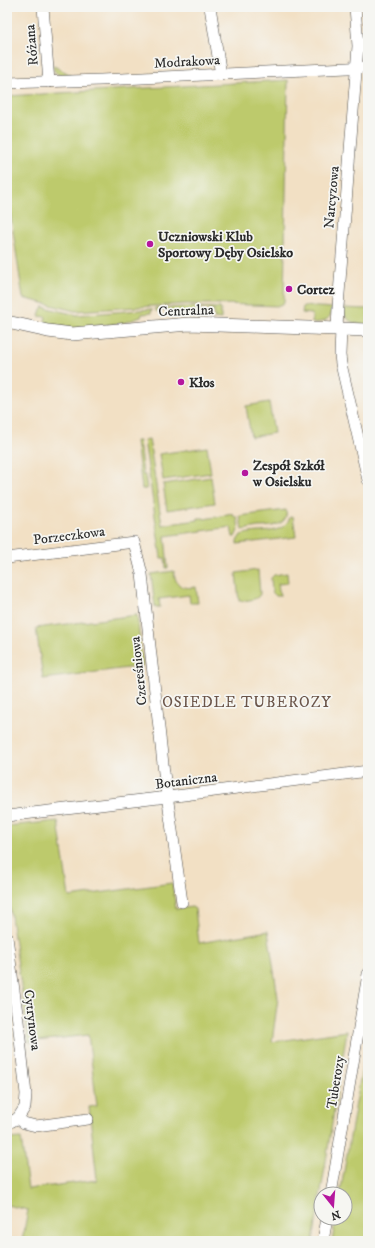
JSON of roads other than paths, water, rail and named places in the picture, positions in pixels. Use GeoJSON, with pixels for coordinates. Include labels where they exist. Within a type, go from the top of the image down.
{"type":"FeatureCollection","features":[{"type":"Feature","properties":{"kind":"street","name":"Różana"},"geometry":{"type":"LineString","coordinates":[[43,7],[49,82]]}},
{"type":"Feature","properties":{"kind":"street"},"geometry":{"type":"LineString","coordinates":[[210,7],[221,75]]}},
{"type":"Feature","properties":{"kind":"street","name":"Narcyzowa"},"geometry":{"type":"LineString","coordinates":[[339,329],[338,307],[358,46],[355,7]]}},
{"type":"Feature","properties":{"kind":"street","name":"Modrakowa"},"geometry":{"type":"LineString","coordinates":[[7,83],[221,75],[368,67]]}},
{"type":"Feature","properties":{"kind":"street","name":"Centralna"},"geometry":{"type":"LineString","coordinates":[[7,322],[48,331],[72,334],[189,324],[368,330]]}},
{"type":"Feature","properties":{"kind":"street"},"geometry":{"type":"LineString","coordinates":[[339,329],[341,364],[368,480]]}},
{"type":"Feature","properties":{"kind":"street","name":"Porzeczkowa"},"geometry":{"type":"LineString","coordinates":[[7,558],[134,542]]}},
{"type":"Feature","properties":{"kind":"street","name":"Czereśniowa"},"geometry":{"type":"LineString","coordinates":[[134,542],[142,574],[182,902]]}},
{"type":"Feature","properties":{"kind":"street","name":"Botaniczna"},"geometry":{"type":"LineString","coordinates":[[7,816],[368,771]]}},
{"type":"Feature","properties":{"kind":"street","name":"Cytrynowa"},"geometry":{"type":"LineString","coordinates":[[7,938],[26,1094],[24,1107],[18,1118]]}},
{"type":"Feature","properties":{"kind":"street","name":"Tuberozy"},"geometry":{"type":"LineString","coordinates":[[332,1186],[368,974]]}},
{"type":"Feature","properties":{"kind":"street"},"geometry":{"type":"LineString","coordinates":[[7,1124],[18,1118],[24,1123],[36,1126],[88,1119]]}},
{"type":"Feature","properties":{"kind":"street"},"geometry":{"type":"LineString","coordinates":[[323,1241],[326,1226]]}},
{"type":"Feature","properties":{"kind":"place","name":"Uczniowski Klub Sportowy Dęby Osielsko"},"geometry":{"type":"Point","coordinates":[150,244]}},
{"type":"Feature","properties":{"kind":"place","name":"Cortez"},"geometry":{"type":"Point","coordinates":[289,289]}},
{"type":"Feature","properties":{"kind":"place","name":"Kłos"},"geometry":{"type":"Point","coordinates":[181,382]}},
{"type":"Feature","properties":{"kind":"place","name":"Zespół Szkół w Osielsku"},"geometry":{"type":"Point","coordinates":[245,473]}},
{"type":"Feature","properties":{"kind":"district","name":"OSIEDLE TUBEROZY"},"geometry":{"type":"Point","coordinates":[247,702]}}]}
